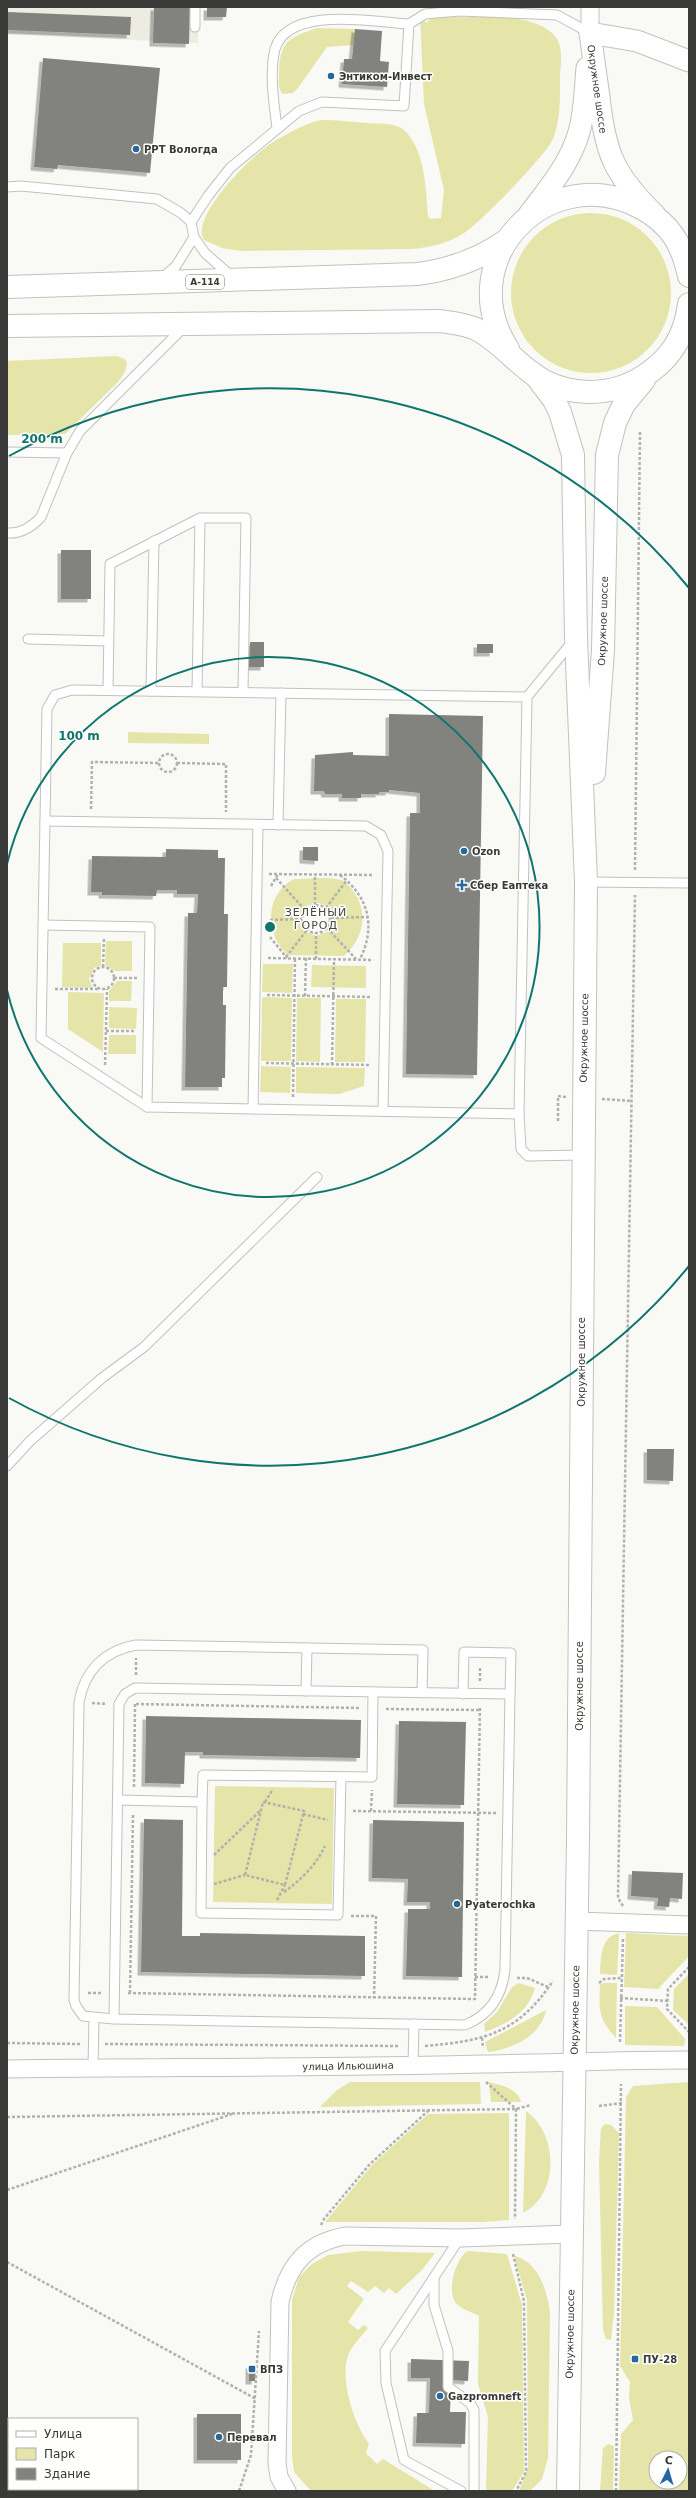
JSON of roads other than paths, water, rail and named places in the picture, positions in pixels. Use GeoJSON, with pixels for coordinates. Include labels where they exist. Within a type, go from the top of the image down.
{"type":"FeatureCollection","features":[{"type":"Feature","properties":{"kind":"main road"},"geometry":{"type":"LineString","coordinates":[[513,356],[499,332],[491,301],[497,259],[506,240],[528,216],[565,198],[590,194],[614,197],[628,202],[661,221],[672,231],[683,255],[689,276]]}},
{"type":"Feature","properties":{"kind":"main road","name":"А-114"},"geometry":{"type":"LineString","coordinates":[[7,287],[403,275],[431,272],[461,264],[492,251],[506,240]]}},
{"type":"Feature","properties":{"kind":"main road"},"geometry":{"type":"LineString","coordinates":[[7,326],[409,320],[457,323],[477,329],[513,356],[536,376],[564,389],[589,392],[620,388],[651,372],[666,360],[675,348],[685,323],[689,304]]}},
{"type":"Feature","properties":{"kind":"main road","name":"Окружное шоссе"},"geometry":{"type":"LineString","coordinates":[[586,882],[603,650],[607,455],[615,423],[624,404],[651,372]]}},
{"type":"Feature","properties":{"kind":"main road","name":"Окружное шоссе"},"geometry":{"type":"LineString","coordinates":[[536,376],[554,400],[560,412],[573,455],[576,637],[586,882],[577,1921],[568,2491]]}},
{"type":"Feature","properties":{"kind":"street","name":"Окружное шоссе"},"geometry":{"type":"LineString","coordinates":[[528,216],[564,169],[580,130],[590,33],[590,7]]}},
{"type":"Feature","properties":{"kind":"street","name":"Окружное шоссе"},"geometry":{"type":"LineString","coordinates":[[590,33],[601,121],[607,147],[626,185],[661,221]]}},
{"type":"Feature","properties":{"kind":"street"},"geometry":{"type":"LineString","coordinates":[[590,33],[637,42],[689,61]]}},
{"type":"Feature","properties":{"kind":"street"},"geometry":{"type":"LineString","coordinates":[[577,1921],[689,1925]]}},
{"type":"Feature","properties":{"kind":"street","name":"улица Ильюшина"},"geometry":{"type":"LineString","coordinates":[[7,2069],[413,2065],[574,2060],[689,2060]]}},
{"type":"Feature","properties":{"kind":"street"},"geometry":{"type":"LineString","coordinates":[[287,2491],[279,2477],[277,2463],[280,2302],[284,2285],[291,2271],[310,2250],[328,2240],[346,2236],[460,2238],[571,2234]]}},
{"type":"Feature","properties":{"kind":"lane"},"geometry":{"type":"LineString","coordinates":[[195,7],[195,27]]}},
{"type":"Feature","properties":{"kind":"lane"},"geometry":{"type":"LineString","coordinates":[[277,128],[272,90],[276,48],[281,37],[288,30],[298,24],[319,19],[409,24],[425,14],[459,11],[557,15],[590,33]]}},
{"type":"Feature","properties":{"kind":"lane"},"geometry":{"type":"LineString","coordinates":[[191,222],[208,196],[230,168],[299,111],[322,102],[404,106],[409,24]]}},
{"type":"Feature","properties":{"kind":"lane"},"geometry":{"type":"LineString","coordinates":[[7,187],[21,186],[145,196],[169,205],[191,222],[194,237],[214,263],[225,272],[242,281]]}},
{"type":"Feature","properties":{"kind":"lane"},"geometry":{"type":"LineString","coordinates":[[155,283],[176,266],[194,237]]}},
{"type":"Feature","properties":{"kind":"lane"},"geometry":{"type":"LineString","coordinates":[[7,533],[24,531],[41,517],[67,453],[80,431],[188,324]]}},
{"type":"Feature","properties":{"kind":"lane"},"geometry":{"type":"LineString","coordinates":[[7,452],[67,453]]}},
{"type":"Feature","properties":{"kind":"lane"},"geometry":{"type":"LineString","coordinates":[[198,692],[200,518]]}},
{"type":"Feature","properties":{"kind":"lane"},"geometry":{"type":"LineString","coordinates":[[108,690],[110,564],[200,518],[246,518],[243,692]]}},
{"type":"Feature","properties":{"kind":"lane"},"geometry":{"type":"LineString","coordinates":[[152,691],[154,542]]}},
{"type":"Feature","properties":{"kind":"lane"},"geometry":{"type":"LineString","coordinates":[[576,637],[527,697],[519,1114],[521,1149],[528,1156],[583,1155]]}},
{"type":"Feature","properties":{"kind":"lane"},"geometry":{"type":"LineString","coordinates":[[28,639],[108,641]]}},
{"type":"Feature","properties":{"kind":"lane"},"geometry":{"type":"LineString","coordinates":[[519,1114],[147,1107],[41,1038],[47,709],[55,695],[72,690],[527,697]]}},
{"type":"Feature","properties":{"kind":"lane"},"geometry":{"type":"LineString","coordinates":[[278,825],[280,693]]}},
{"type":"Feature","properties":{"kind":"lane"},"geometry":{"type":"LineString","coordinates":[[45,821],[366,826],[381,835],[386,845],[387,876],[383,1111]]}},
{"type":"Feature","properties":{"kind":"lane"},"geometry":{"type":"LineString","coordinates":[[253,1109],[258,824]]}},
{"type":"Feature","properties":{"kind":"lane"},"geometry":{"type":"LineString","coordinates":[[586,882],[689,883]]}},
{"type":"Feature","properties":{"kind":"lane"},"geometry":{"type":"LineString","coordinates":[[43,925],[150,927],[147,1107]]}},
{"type":"Feature","properties":{"kind":"lane"},"geometry":{"type":"LineString","coordinates":[[7,1466],[30,1442],[102,1378],[144,1347],[318,1177]]}},
{"type":"Feature","properties":{"kind":"lane"},"geometry":{"type":"LineString","coordinates":[[422,1693],[423,1650],[136,1645],[115,1651],[98,1662],[85,1681],[79,1703],[74,1992],[76,2006],[79,2012],[88,2018],[114,2019],[465,2025],[474,2021],[495,2002],[504,1981],[510,1653],[464,1652],[463,1694]]}},
{"type":"Feature","properties":{"kind":"lane"},"geometry":{"type":"LineString","coordinates":[[306,1691],[307,1648]]}},
{"type":"Feature","properties":{"kind":"lane"},"geometry":{"type":"LineString","coordinates":[[114,2019],[119,1704],[125,1694],[135,1688],[510,1694]]}},
{"type":"Feature","properties":{"kind":"lane"},"geometry":{"type":"LineString","coordinates":[[341,1777],[338,1916],[200,1913],[203,1775],[372,1777],[373,1692]]}},
{"type":"Feature","properties":{"kind":"lane"},"geometry":{"type":"LineString","coordinates":[[118,1800],[202,1802]]}},
{"type":"Feature","properties":{"kind":"lane"},"geometry":{"type":"LineString","coordinates":[[93,2068],[94,2018]]}},
{"type":"Feature","properties":{"kind":"lane"},"geometry":{"type":"LineString","coordinates":[[413,2065],[414,2024]]}},
{"type":"Feature","properties":{"kind":"lane"},"geometry":{"type":"LineString","coordinates":[[460,2238],[385,2351],[386,2383],[404,2460],[461,2491]]}},
{"type":"Feature","properties":{"kind":"lane"},"geometry":{"type":"LineString","coordinates":[[434,2278],[434,2305],[448,2351],[448,2387],[470,2403],[474,2410],[474,2491]]}},
{"type":"Feature","properties":{"kind":"place","name":"Энтиком-Инвест"},"geometry":{"type":"Point","coordinates":[331,76]}},
{"type":"Feature","properties":{"kind":"place","name":"РРТ Вологда"},"geometry":{"type":"Point","coordinates":[136,149]}},
{"type":"Feature","properties":{"kind":"place","name":"Ozon"},"geometry":{"type":"Point","coordinates":[464,851]}},
{"type":"Feature","properties":{"kind":"place","name":"Сбер Еаптека"},"geometry":{"type":"Point","coordinates":[462,885]}},
{"type":"Feature","properties":{"kind":"place","name":"Pyaterochka"},"geometry":{"type":"Point","coordinates":[457,1904]}},
{"type":"Feature","properties":{"kind":"place","name":"ПУ-28"},"geometry":{"type":"Point","coordinates":[635,2359]}},
{"type":"Feature","properties":{"kind":"place","name":"ВПЗ"},"geometry":{"type":"Point","coordinates":[252,2369]}},
{"type":"Feature","properties":{"kind":"place","name":"Gazpromneft"},"geometry":{"type":"Point","coordinates":[440,2396]}},
{"type":"Feature","properties":{"kind":"place","name":"Перевал"},"geometry":{"type":"Point","coordinates":[219,2437]}},
{"type":"Feature","properties":{"kind":"district","name":"ЗЕЛЁНЫЙ ГОРОД"},"geometry":{"type":"Point","coordinates":[316,918]}}]}
